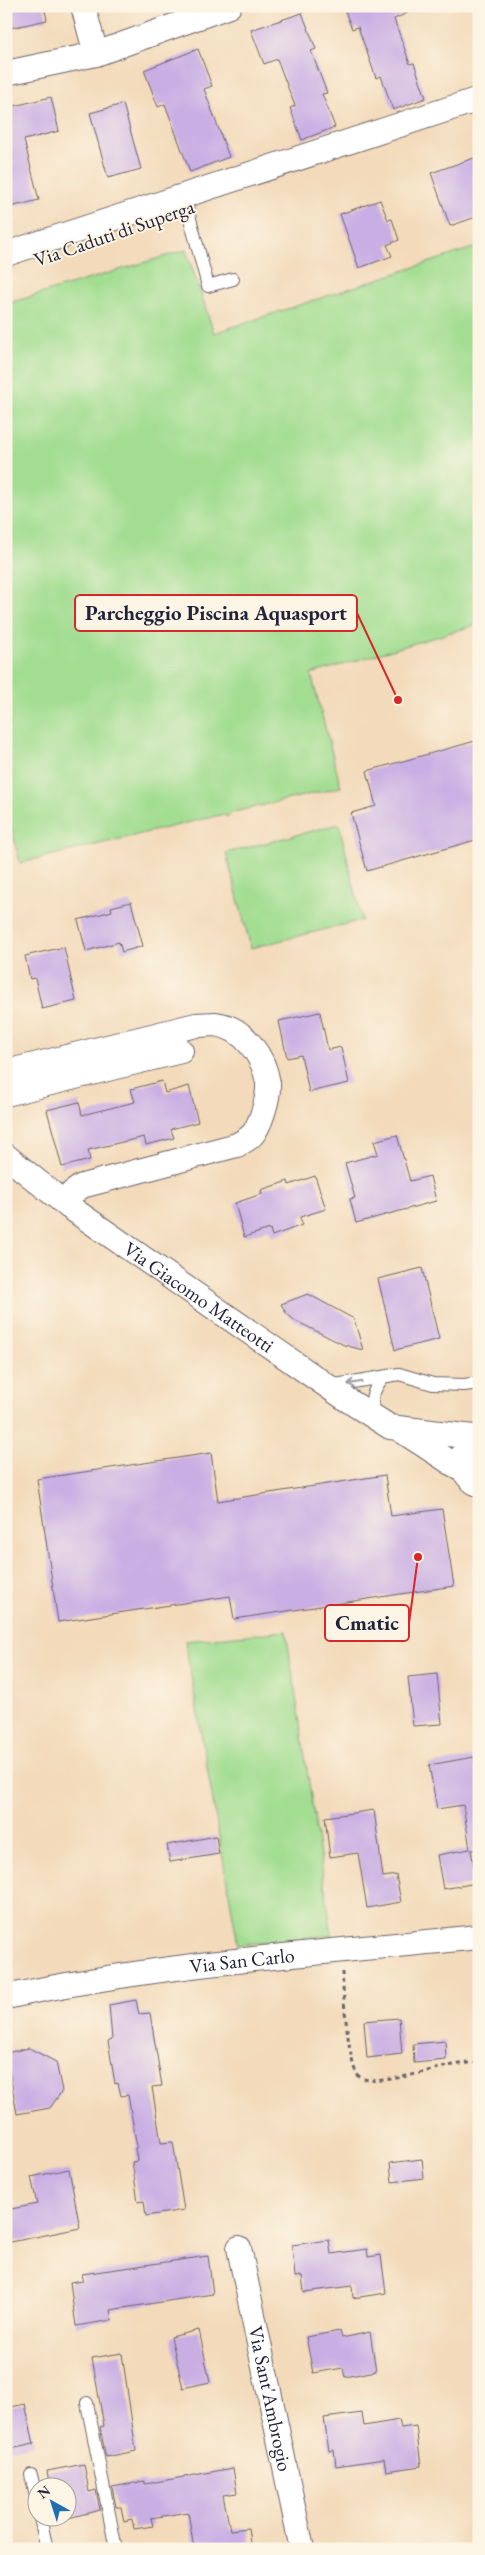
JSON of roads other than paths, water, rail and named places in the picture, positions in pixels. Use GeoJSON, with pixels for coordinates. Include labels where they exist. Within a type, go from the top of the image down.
{"type":"FeatureCollection","features":[{"type":"Feature","properties":{"kind":"street"},"geometry":{"type":"LineString","coordinates":[[83,6],[96,54]]}},
{"type":"Feature","properties":{"kind":"street"},"geometry":{"type":"LineString","coordinates":[[6,73],[96,54],[229,6]]}},
{"type":"Feature","properties":{"kind":"street","name":"Via Caduti di Superga"},"geometry":{"type":"LineString","coordinates":[[6,271],[186,204],[246,176],[479,99]]}},
{"type":"Feature","properties":{"kind":"street","name":"Via Caduti di Superga"},"geometry":{"type":"LineString","coordinates":[[6,254],[186,204]]}},
{"type":"Feature","properties":{"kind":"street"},"geometry":{"type":"LineString","coordinates":[[6,1072],[196,1025],[217,1024],[244,1037],[263,1066],[268,1085],[264,1108],[255,1131],[250,1137],[237,1145],[82,1186],[72,1194],[68,1206]]}},
{"type":"Feature","properties":{"kind":"street"},"geometry":{"type":"LineString","coordinates":[[6,1094],[181,1051]]}},
{"type":"Feature","properties":{"kind":"street","name":"Via Giacomo Matteotti"},"geometry":{"type":"LineString","coordinates":[[6,1156],[68,1206],[327,1387],[471,1478]]}},
{"type":"Feature","properties":{"kind":"street","name":"Via Giacomo Matteotti"},"geometry":{"type":"LineString","coordinates":[[387,1424],[476,1435]]}},
{"type":"Feature","properties":{"kind":"street"},"geometry":{"type":"LineString","coordinates":[[471,1478],[462,1453],[476,1435]]}},
{"type":"Feature","properties":{"kind":"street","name":"Via San Carlo"},"geometry":{"type":"LineString","coordinates":[[6,1997],[68,1984],[139,1973],[479,1937]]}},
{"type":"Feature","properties":{"kind":"street","name":"Via Sant'Ambrogio"},"geometry":{"type":"LineString","coordinates":[[239,2248],[302,2549]]}},
{"type":"Feature","properties":{"kind":"lane"},"geometry":{"type":"LineString","coordinates":[[186,204],[208,286],[233,279]]}},
{"type":"Feature","properties":{"kind":"lane"},"geometry":{"type":"LineString","coordinates":[[327,1387],[399,1374],[433,1384],[464,1385],[479,1383]]}},
{"type":"Feature","properties":{"kind":"lane"},"geometry":{"type":"LineString","coordinates":[[382,1378],[371,1395],[371,1407],[387,1424]]}},
{"type":"Feature","properties":{"kind":"lane"},"geometry":{"type":"LineString","coordinates":[[87,2403],[116,2549]]}},
{"type":"Feature","properties":{"kind":"lane"},"geometry":{"type":"LineString","coordinates":[[42,2528],[47,2549]]}},
{"type":"Feature","properties":{"kind":"place","name":"Parcheggio Piscina Aquasport"},"geometry":{"type":"Point","coordinates":[398,700]}},
{"type":"Feature","properties":{"kind":"place","name":"Cmatic"},"geometry":{"type":"Point","coordinates":[418,1557]}}]}
